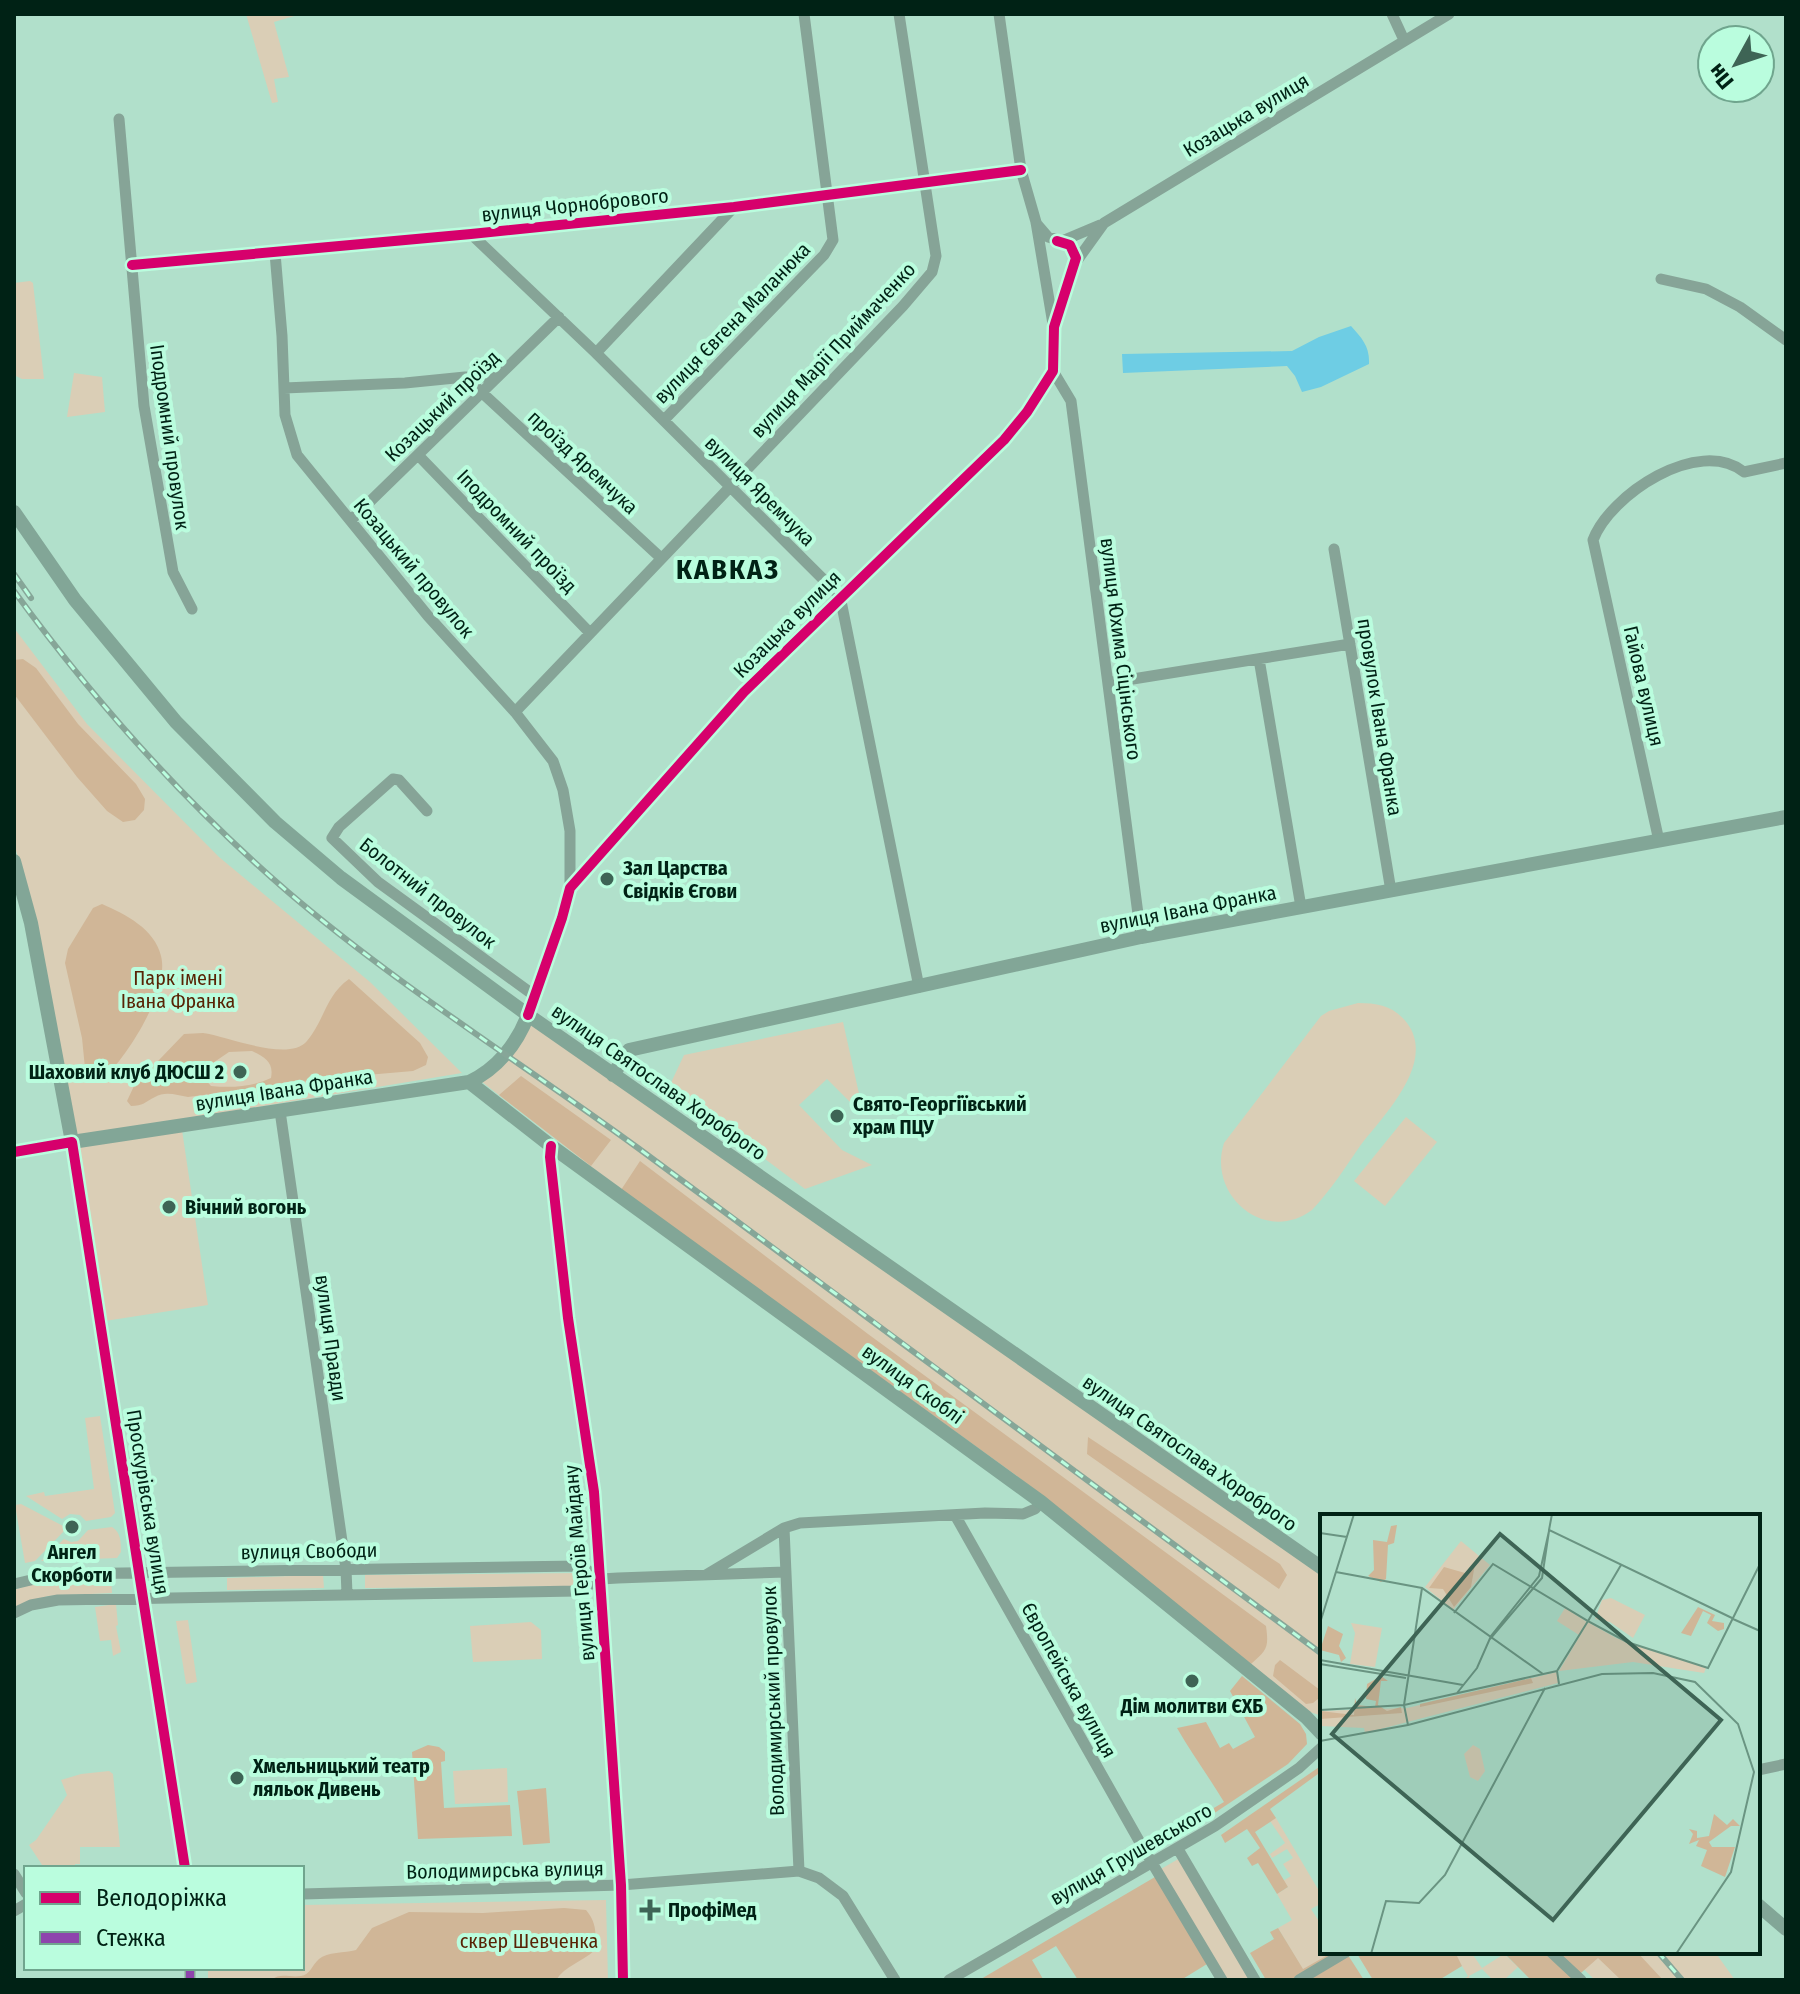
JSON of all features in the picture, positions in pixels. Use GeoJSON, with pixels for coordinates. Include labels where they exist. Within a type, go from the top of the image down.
{"type":"FeatureCollection","features":[{"type":"Feature","properties":{"kind":"main road","name":"вулиця Святослава Хороброго"},"geometry":{"type":"LineString","coordinates":[[14,512],[75,600],[142,683],[216,765],[275,822],[403,926],[1320,1567]]}},
{"type":"Feature","properties":{"kind":"main road","name":"вулиця Івана Франка"},"geometry":{"type":"LineString","coordinates":[[613,1075],[629,1050],[1141,937],[1786,817]]}},
{"type":"Feature","properties":{"kind":"main road","name":"Проскурівська вулиця"},"geometry":{"type":"LineString","coordinates":[[14,861],[31,923],[72,1142]]}},
{"type":"Feature","properties":{"kind":"main road","name":"вулиця Івана Франка"},"geometry":{"type":"LineString","coordinates":[[72,1142],[469,1082],[499,1061],[528,1015]]}},
{"type":"Feature","properties":{"kind":"main road","name":"вулиця Скоблі"},"geometry":{"type":"LineString","coordinates":[[469,1082],[551,1146],[1041,1502],[1306,1717],[1320,1732]]}},
{"type":"Feature","properties":{"kind":"main road"},"geometry":{"type":"LineString","coordinates":[[1760,1907],[1786,1929]]}},
{"type":"Feature","properties":{"kind":"street","name":"вулиця Євгена Маланюка"},"geometry":{"type":"LineString","coordinates":[[664,420],[824,255],[833,240],[804,14]]}},
{"type":"Feature","properties":{"kind":"street","name":"вулиця Марії Приймаченко"},"geometry":{"type":"LineString","coordinates":[[515,712],[932,272],[936,256],[899,14]]}},
{"type":"Feature","properties":{"kind":"street"},"geometry":{"type":"LineString","coordinates":[[999,14],[1021,170],[1036,222],[1054,327]]}},
{"type":"Feature","properties":{"kind":"street"},"geometry":{"type":"LineString","coordinates":[[1392,14],[1404,40]]}},
{"type":"Feature","properties":{"kind":"street","name":"Козацька вулиця"},"geometry":{"type":"LineString","coordinates":[[528,1015],[570,888],[744,692],[1004,440],[1027,412],[1053,371],[1054,327],[1074,265],[1104,223],[1449,14]]}},
{"type":"Feature","properties":{"kind":"street","name":"Іподромний провулок"},"geometry":{"type":"LineString","coordinates":[[119,119],[144,406],[173,572],[192,609]]}},
{"type":"Feature","properties":{"kind":"street","name":"вулиця Чорнобрового"},"geometry":{"type":"LineString","coordinates":[[132,265],[734,207],[1021,170]]}},
{"type":"Feature","properties":{"kind":"street"},"geometry":{"type":"LineString","coordinates":[[596,353],[734,207]]}},
{"type":"Feature","properties":{"kind":"street"},"geometry":{"type":"LineString","coordinates":[[1036,222],[1048,237],[1074,249],[1074,265],[1065,273],[1056,274],[1043,261]]}},
{"type":"Feature","properties":{"kind":"street"},"geometry":{"type":"LineString","coordinates":[[1043,261],[1045,248],[1104,223]]}},
{"type":"Feature","properties":{"kind":"street","name":"вулиця Яремчука"},"geometry":{"type":"LineString","coordinates":[[471,234],[596,353],[840,596]]}},
{"type":"Feature","properties":{"kind":"street","name":"Козацький провулок"},"geometry":{"type":"LineString","coordinates":[[275,253],[285,415],[297,455],[428,616],[515,712],[553,761],[563,790],[570,831],[570,888]]}},
{"type":"Feature","properties":{"kind":"street"},"geometry":{"type":"LineString","coordinates":[[1661,279],[1706,289],[1740,307],[1786,340]]}},
{"type":"Feature","properties":{"kind":"street","name":"Козацький проїзд"},"geometry":{"type":"LineString","coordinates":[[351,520],[559,317]]}},
{"type":"Feature","properties":{"kind":"street","name":"вулиця Юхима Сіцінського"},"geometry":{"type":"LineString","coordinates":[[1053,371],[1071,401],[1141,937]]}},
{"type":"Feature","properties":{"kind":"street","name":"проїзд Яремчука"},"geometry":{"type":"LineString","coordinates":[[465,377],[661,558]]}},
{"type":"Feature","properties":{"kind":"street"},"geometry":{"type":"LineString","coordinates":[[284,388],[497,377]]}},
{"type":"Feature","properties":{"kind":"street","name":"Іподромний проїзд"},"geometry":{"type":"LineString","coordinates":[[418,455],[590,633]]}},
{"type":"Feature","properties":{"kind":"street","name":"Гайова вулиця"},"geometry":{"type":"LineString","coordinates":[[1659,841],[1593,540],[1599,523],[1614,508],[1648,482],[1683,464],[1703,459],[1717,460],[1733,463],[1744,472],[1786,463]]}},
{"type":"Feature","properties":{"kind":"street","name":"провулок Івана Франка"},"geometry":{"type":"LineString","coordinates":[[1334,549],[1391,891]]}},
{"type":"Feature","properties":{"kind":"street"},"geometry":{"type":"LineString","coordinates":[[840,596],[919,987]]}},
{"type":"Feature","properties":{"kind":"street"},"geometry":{"type":"LineString","coordinates":[[1108,683],[1350,644]]}},
{"type":"Feature","properties":{"kind":"street"},"geometry":{"type":"LineString","coordinates":[[1259,659],[1301,907]]}},
{"type":"Feature","properties":{"kind":"street","name":"Болотний провулок"},"geometry":{"type":"LineString","coordinates":[[427,811],[399,780],[393,779],[339,827],[332,838],[378,882],[535,996]]}},
{"type":"Feature","properties":{"kind":"street","name":"вулиця Правди"},"geometry":{"type":"LineString","coordinates":[[280,1111],[346,1569],[347,1594]]}},
{"type":"Feature","properties":{"kind":"street","name":"вулиця Івана Франка"},"geometry":{"type":"LineString","coordinates":[[14,1152],[72,1142]]}},
{"type":"Feature","properties":{"kind":"street","name":"Проскурівська вулиця"},"geometry":{"type":"LineString","coordinates":[[72,1142],[185,1866]]}},
{"type":"Feature","properties":{"kind":"street","name":"вулиця Героїв Майдану"},"geometry":{"type":"LineString","coordinates":[[551,1146],[566,1304],[594,1492],[621,1885],[623,1980]]}},
{"type":"Feature","properties":{"kind":"street","name":"вулиця Свободи"},"geometry":{"type":"LineString","coordinates":[[14,1613],[58,1600],[577,1591],[601,1579],[705,1575],[784,1528],[818,1520],[1023,1514],[1035,1509],[1041,1502]]}},
{"type":"Feature","properties":{"kind":"street","name":"Європейська вулиця"},"geometry":{"type":"LineString","coordinates":[[955,1515],[1222,1980]]}},
{"type":"Feature","properties":{"kind":"street","name":"Володимирський провулок"},"geometry":{"type":"LineString","coordinates":[[784,1528],[799,1871]]}},
{"type":"Feature","properties":{"kind":"street","name":"вулиця Свободи"},"geometry":{"type":"LineString","coordinates":[[14,1584],[56,1574],[581,1566],[601,1579]]}},
{"type":"Feature","properties":{"kind":"street"},"geometry":{"type":"LineString","coordinates":[[705,1575],[786,1572]]}},
{"type":"Feature","properties":{"kind":"street","name":"вулиця Грушевського"},"geometry":{"type":"LineString","coordinates":[[949,1980],[1178,1849],[1299,1768],[1320,1749]]}},
{"type":"Feature","properties":{"kind":"street"},"geometry":{"type":"LineString","coordinates":[[1760,1770],[1786,1764]]}},
{"type":"Feature","properties":{"kind":"street"},"geometry":{"type":"LineString","coordinates":[[1178,1849],[1255,1980]]}},
{"type":"Feature","properties":{"kind":"street"},"geometry":{"type":"LineString","coordinates":[[799,1871],[819,1878],[843,1896],[895,1980]]}},
{"type":"Feature","properties":{"kind":"street","name":"Володимирська вулиця"},"geometry":{"type":"LineString","coordinates":[[304,1894],[621,1885],[799,1871]]}},
{"type":"Feature","properties":{"kind":"street"},"geometry":{"type":"LineString","coordinates":[[1299,1980],[1343,1954]]}},
{"type":"Feature","properties":{"kind":"street"},"geometry":{"type":"LineString","coordinates":[[1553,1954],[1581,1980]]}},
{"type":"Feature","properties":{"kind":"green space"},"geometry":{"type":"Polygon","coordinates":[[[246,14],[301,14],[274,22],[289,77],[274,79],[278,102],[272,103],[246,14]]]}},
{"type":"Feature","properties":{"kind":"green space"},"geometry":{"type":"Polygon","coordinates":[[[14,283],[33,283],[44,379],[22,379],[14,375],[14,283]]]}},
{"type":"Feature","properties":{"kind":"green space"},"geometry":{"type":"Polygon","coordinates":[[[74,373],[102,377],[105,412],[67,417],[74,373]]]}},
{"type":"Feature","properties":{"kind":"green space","name":"Парк імені Івана Франка"},"geometry":{"type":"Polygon","coordinates":[[[14,628],[87,724],[219,857],[370,982],[462,1073],[76,1137],[35,922],[14,843],[14,628]]]}},
{"type":"Feature","properties":{"kind":"green space"},"geometry":{"type":"Polygon","coordinates":[[[23,659],[36,668],[78,724],[136,784],[145,799],[144,810],[135,820],[123,822],[107,811],[14,694],[14,660],[23,659]]]}},
{"type":"Feature","properties":{"kind":"green space"},"geometry":{"type":"Polygon","coordinates":[[[102,904],[146,930],[158,946],[162,970],[153,1004],[144,1022],[103,1079],[94,1078],[85,1068],[82,1038],[65,963],[68,949],[93,908],[102,904]]]}},
{"type":"Feature","properties":{"kind":"green space"},"geometry":{"type":"Polygon","coordinates":[[[349,979],[420,1043],[428,1057],[426,1065],[413,1071],[188,1097],[163,1094],[135,1106],[127,1101],[134,1086],[184,1034],[203,1033],[272,1049],[298,1047],[313,1033],[341,985],[349,979]],[[252,1051],[229,1052],[204,1069],[203,1077],[211,1086],[227,1087],[249,1085],[271,1078],[270,1064],[252,1051]]]}},
{"type":"Feature","properties":{"kind":"green space"},"geometry":{"type":"Polygon","coordinates":[[[1358,1003],[1385,1007],[1407,1023],[1415,1039],[1416,1055],[1411,1072],[1393,1104],[1312,1210],[1294,1219],[1276,1222],[1259,1218],[1244,1209],[1232,1196],[1224,1180],[1221,1162],[1224,1143],[1321,1016],[1358,1003]]]}},
{"type":"Feature","properties":{"kind":"green space"},"geometry":{"type":"Polygon","coordinates":[[[530,1022],[1320,1572],[1320,1715],[1310,1712],[1017,1476],[621,1190],[477,1078],[530,1022]]]}},
{"type":"Feature","properties":{"kind":"green space"},"geometry":{"type":"Polygon","coordinates":[[[843,1022],[864,1116],[827,1079],[799,1105],[842,1150],[872,1165],[805,1189],[669,1087],[684,1055],[843,1022]]]}},
{"type":"Feature","properties":{"kind":"green space"},"geometry":{"type":"Polygon","coordinates":[[[521,1076],[611,1140],[591,1166],[499,1095],[521,1076]]]}},
{"type":"Feature","properties":{"kind":"green space"},"geometry":{"type":"Polygon","coordinates":[[[1406,1117],[1437,1142],[1385,1206],[1354,1181],[1406,1117]]]}},
{"type":"Feature","properties":{"kind":"green space"},"geometry":{"type":"Polygon","coordinates":[[[182,1130],[208,1305],[105,1321],[77,1146],[182,1130]]]}},
{"type":"Feature","properties":{"kind":"green space"},"geometry":{"type":"Polygon","coordinates":[[[640,1161],[868,1334],[1266,1626],[1264,1652],[1251,1664],[1017,1476],[621,1190],[640,1161]]]}},
{"type":"Feature","properties":{"kind":"green space"},"geometry":{"type":"Polygon","coordinates":[[[100,1416],[115,1513],[111,1517],[86,1521],[80,1515],[70,1514],[62,1519],[26,1496],[94,1489],[85,1418],[100,1416]]]}},
{"type":"Feature","properties":{"kind":"green space"},"geometry":{"type":"Polygon","coordinates":[[[1088,1437],[1280,1564],[1287,1575],[1279,1589],[1087,1454],[1088,1437]]]}},
{"type":"Feature","properties":{"kind":"green space"},"geometry":{"type":"Polygon","coordinates":[[[21,1504],[67,1528],[35,1561],[25,1563],[15,1505],[21,1504]]]}},
{"type":"Feature","properties":{"kind":"green space"},"geometry":{"type":"Polygon","coordinates":[[[112,1527],[121,1541],[121,1552],[117,1558],[41,1561],[64,1539],[78,1541],[88,1530],[112,1527]]]}},
{"type":"Feature","properties":{"kind":"green space"},"geometry":{"type":"Polygon","coordinates":[[[582,1573],[582,1586],[365,1588],[365,1575],[582,1573]]]}},
{"type":"Feature","properties":{"kind":"green space"},"geometry":{"type":"Polygon","coordinates":[[[323,1575],[324,1588],[227,1590],[227,1578],[323,1575]]]}},
{"type":"Feature","properties":{"kind":"green space"},"geometry":{"type":"Polygon","coordinates":[[[111,1578],[112,1593],[48,1596],[14,1607],[14,1590],[26,1586],[62,1580],[111,1578]]]}},
{"type":"Feature","properties":{"kind":"green space"},"geometry":{"type":"Polygon","coordinates":[[[116,1604],[121,1652],[113,1656],[111,1640],[100,1641],[95,1607],[116,1604]]]}},
{"type":"Feature","properties":{"kind":"green space"},"geometry":{"type":"Polygon","coordinates":[[[188,1620],[197,1682],[186,1684],[176,1621],[188,1620]]]}},
{"type":"Feature","properties":{"kind":"green space"},"geometry":{"type":"Polygon","coordinates":[[[531,1622],[541,1630],[542,1659],[473,1662],[470,1626],[531,1622]]]}},
{"type":"Feature","properties":{"kind":"green space"},"geometry":{"type":"Polygon","coordinates":[[[1280,1660],[1320,1690],[1319,1698],[1306,1704],[1273,1676],[1275,1665],[1280,1660]]]}},
{"type":"Feature","properties":{"kind":"green space"},"geometry":{"type":"Polygon","coordinates":[[[1242,1676],[1300,1724],[1307,1744],[1288,1764],[1210,1816],[1207,1812],[1224,1802],[1177,1728],[1206,1722],[1220,1748],[1229,1743],[1233,1749],[1255,1737],[1230,1691],[1242,1676]]]}},
{"type":"Feature","properties":{"kind":"green space"},"geometry":{"type":"Polygon","coordinates":[[[428,1745],[445,1752],[445,1761],[441,1762],[444,1808],[510,1805],[512,1836],[418,1839],[412,1752],[428,1745]]]}},
{"type":"Feature","properties":{"kind":"green space"},"geometry":{"type":"Polygon","coordinates":[[[1320,1766],[1320,1772],[1270,1809],[1276,1818],[1255,1832],[1288,1887],[1277,1894],[1258,1863],[1252,1866],[1247,1858],[1260,1848],[1247,1829],[1225,1843],[1221,1835],[1320,1766]]]}},
{"type":"Feature","properties":{"kind":"green space"},"geometry":{"type":"Polygon","coordinates":[[[507,1768],[508,1802],[455,1804],[453,1771],[507,1768]]]}},
{"type":"Feature","properties":{"kind":"green space"},"geometry":{"type":"Polygon","coordinates":[[[109,1771],[113,1774],[120,1847],[80,1847],[80,1864],[43,1866],[29,1845],[36,1840],[67,1795],[61,1780],[109,1771]]]}},
{"type":"Feature","properties":{"kind":"green space"},"geometry":{"type":"Polygon","coordinates":[[[546,1788],[550,1843],[523,1845],[517,1791],[546,1788]]]}},
{"type":"Feature","properties":{"kind":"green space"},"geometry":{"type":"Polygon","coordinates":[[[1276,1818],[1320,1893],[1320,1904],[1311,1909],[1320,1923],[1320,1954],[1330,1954],[1303,1970],[1278,1928],[1292,1920],[1277,1894],[1288,1887],[1283,1881],[1291,1876],[1283,1864],[1293,1858],[1287,1849],[1272,1858],[1270,1854],[1285,1843],[1270,1821],[1276,1818]]]}},
{"type":"Feature","properties":{"kind":"green space"},"geometry":{"type":"Polygon","coordinates":[[[1180,1858],[1252,1980],[1226,1980],[1161,1869],[1180,1858]]]}},
{"type":"Feature","properties":{"kind":"green space"},"geometry":{"type":"Polygon","coordinates":[[[1155,1877],[1207,1964],[1181,1980],[1078,1980],[1056,1946],[1032,1960],[1041,1980],[981,1979],[1155,1877]]]}},
{"type":"Feature","properties":{"kind":"green space","name":"сквер Шевченка"},"geometry":{"type":"Polygon","coordinates":[[[606,1900],[608,1980],[208,1980],[208,1970],[304,1970],[304,1905],[606,1900]]]}},
{"type":"Feature","properties":{"kind":"green space","name":"сквер Шевченка"},"geometry":{"type":"Polygon","coordinates":[[[564,1908],[586,1910],[590,1915],[595,1929],[595,1950],[556,1980],[271,1980],[304,1975],[322,1957],[356,1950],[372,1928],[409,1912],[483,1913],[564,1908]]]}},
{"type":"Feature","properties":{"kind":"green space"},"geometry":{"type":"Polygon","coordinates":[[[1278,1928],[1303,1969],[1329,1954],[1347,1954],[1364,1980],[1266,1980],[1250,1953],[1274,1939],[1270,1932],[1278,1928]]]}},
{"type":"Feature","properties":{"kind":"green space"},"geometry":{"type":"Polygon","coordinates":[[[1357,1954],[1456,1954],[1462,1966],[1439,1980],[1373,1980],[1357,1954]]]}},
{"type":"Feature","properties":{"kind":"green space"},"geometry":{"type":"Polygon","coordinates":[[[1455,1954],[1472,1954],[1482,1968],[1504,1954],[1518,1967],[1504,1980],[1493,1980],[1482,1969],[1469,1976],[1470,1980],[1463,1980],[1468,1976],[1455,1954]]]}},
{"type":"Feature","properties":{"kind":"green space"},"geometry":{"type":"Polygon","coordinates":[[[1505,1954],[1639,1954],[1663,1980],[1621,1980],[1598,1958],[1573,1980],[1531,1980],[1505,1954]]]}},
{"type":"Feature","properties":{"kind":"green space"},"geometry":{"type":"Polygon","coordinates":[[[1568,1954],[1716,1954],[1735,1980],[1595,1980],[1568,1954]]]}},
{"type":"Feature","properties":{"kind":"water"},"geometry":{"type":"Polygon","coordinates":[[[1351,326],[1364,343],[1369,364],[1321,387],[1302,392],[1287,366],[1123,373],[1122,354],[1292,351],[1351,326]]]}},
{"type":"Feature","properties":{"kind":"railway"},"geometry":{"type":"LineString","coordinates":[[14,574],[31,598]]}},
{"type":"Feature","properties":{"kind":"railway"},"geometry":{"type":"LineString","coordinates":[[14,591],[109,712],[177,787],[250,858],[330,927],[416,992],[638,1148],[1320,1653]]}},
{"type":"Feature","properties":{"kind":"railway"},"geometry":{"type":"LineString","coordinates":[[1660,1954],[1682,1980]]}},
{"type":"Feature","properties":{"kind":"marked path"},"geometry":{"type":"LineString","coordinates":[[190,1970],[190,1980]]}},
{"type":"Feature","properties":{"kind":"cycle path"},"geometry":{"type":"LineString","coordinates":[[132,265],[734,207],[1021,170]]}},
{"type":"Feature","properties":{"kind":"cycle path"},"geometry":{"type":"LineString","coordinates":[[528,1015],[570,888],[744,692],[1004,440],[1027,412],[1053,371],[1054,327],[1076,258],[1070,245],[1057,241]]}},
{"type":"Feature","properties":{"kind":"cycle path"},"geometry":{"type":"LineString","coordinates":[[14,1152],[72,1142],[185,1866]]}},
{"type":"Feature","properties":{"kind":"cycle path"},"geometry":{"type":"LineString","coordinates":[[551,1146],[568,1318],[594,1492],[621,1885],[623,1980]]}},
{"type":"Feature","properties":{"kind":"place","name":"Зал Царства Свідків Єгови"},"geometry":{"type":"Point","coordinates":[607,879]}},
{"type":"Feature","properties":{"kind":"place","name":"Шаховий клуб ДЮСШ 2"},"geometry":{"type":"Point","coordinates":[240,1072]}},
{"type":"Feature","properties":{"kind":"place","name":"Свято-Георгіївський храм ПЦУ"},"geometry":{"type":"Point","coordinates":[837,1116]}},
{"type":"Feature","properties":{"kind":"place","name":"Вічний вогонь"},"geometry":{"type":"Point","coordinates":[169,1207]}},
{"type":"Feature","properties":{"kind":"place","name":"Ангел Скорботи"},"geometry":{"type":"Point","coordinates":[72,1527]}},
{"type":"Feature","properties":{"kind":"place","name":"Дім молитви ЄХБ"},"geometry":{"type":"Point","coordinates":[1192,1681]}},
{"type":"Feature","properties":{"kind":"place","name":"Хмельницький театр ляльок Дивень"},"geometry":{"type":"Point","coordinates":[237,1778]}},
{"type":"Feature","properties":{"kind":"place","name":"ПрофіМед"},"geometry":{"type":"Point","coordinates":[650,1910]}},
{"type":"Feature","properties":{"kind":"district","name":"КАВКАЗ"},"geometry":{"type":"Point","coordinates":[728,569]}}]}
